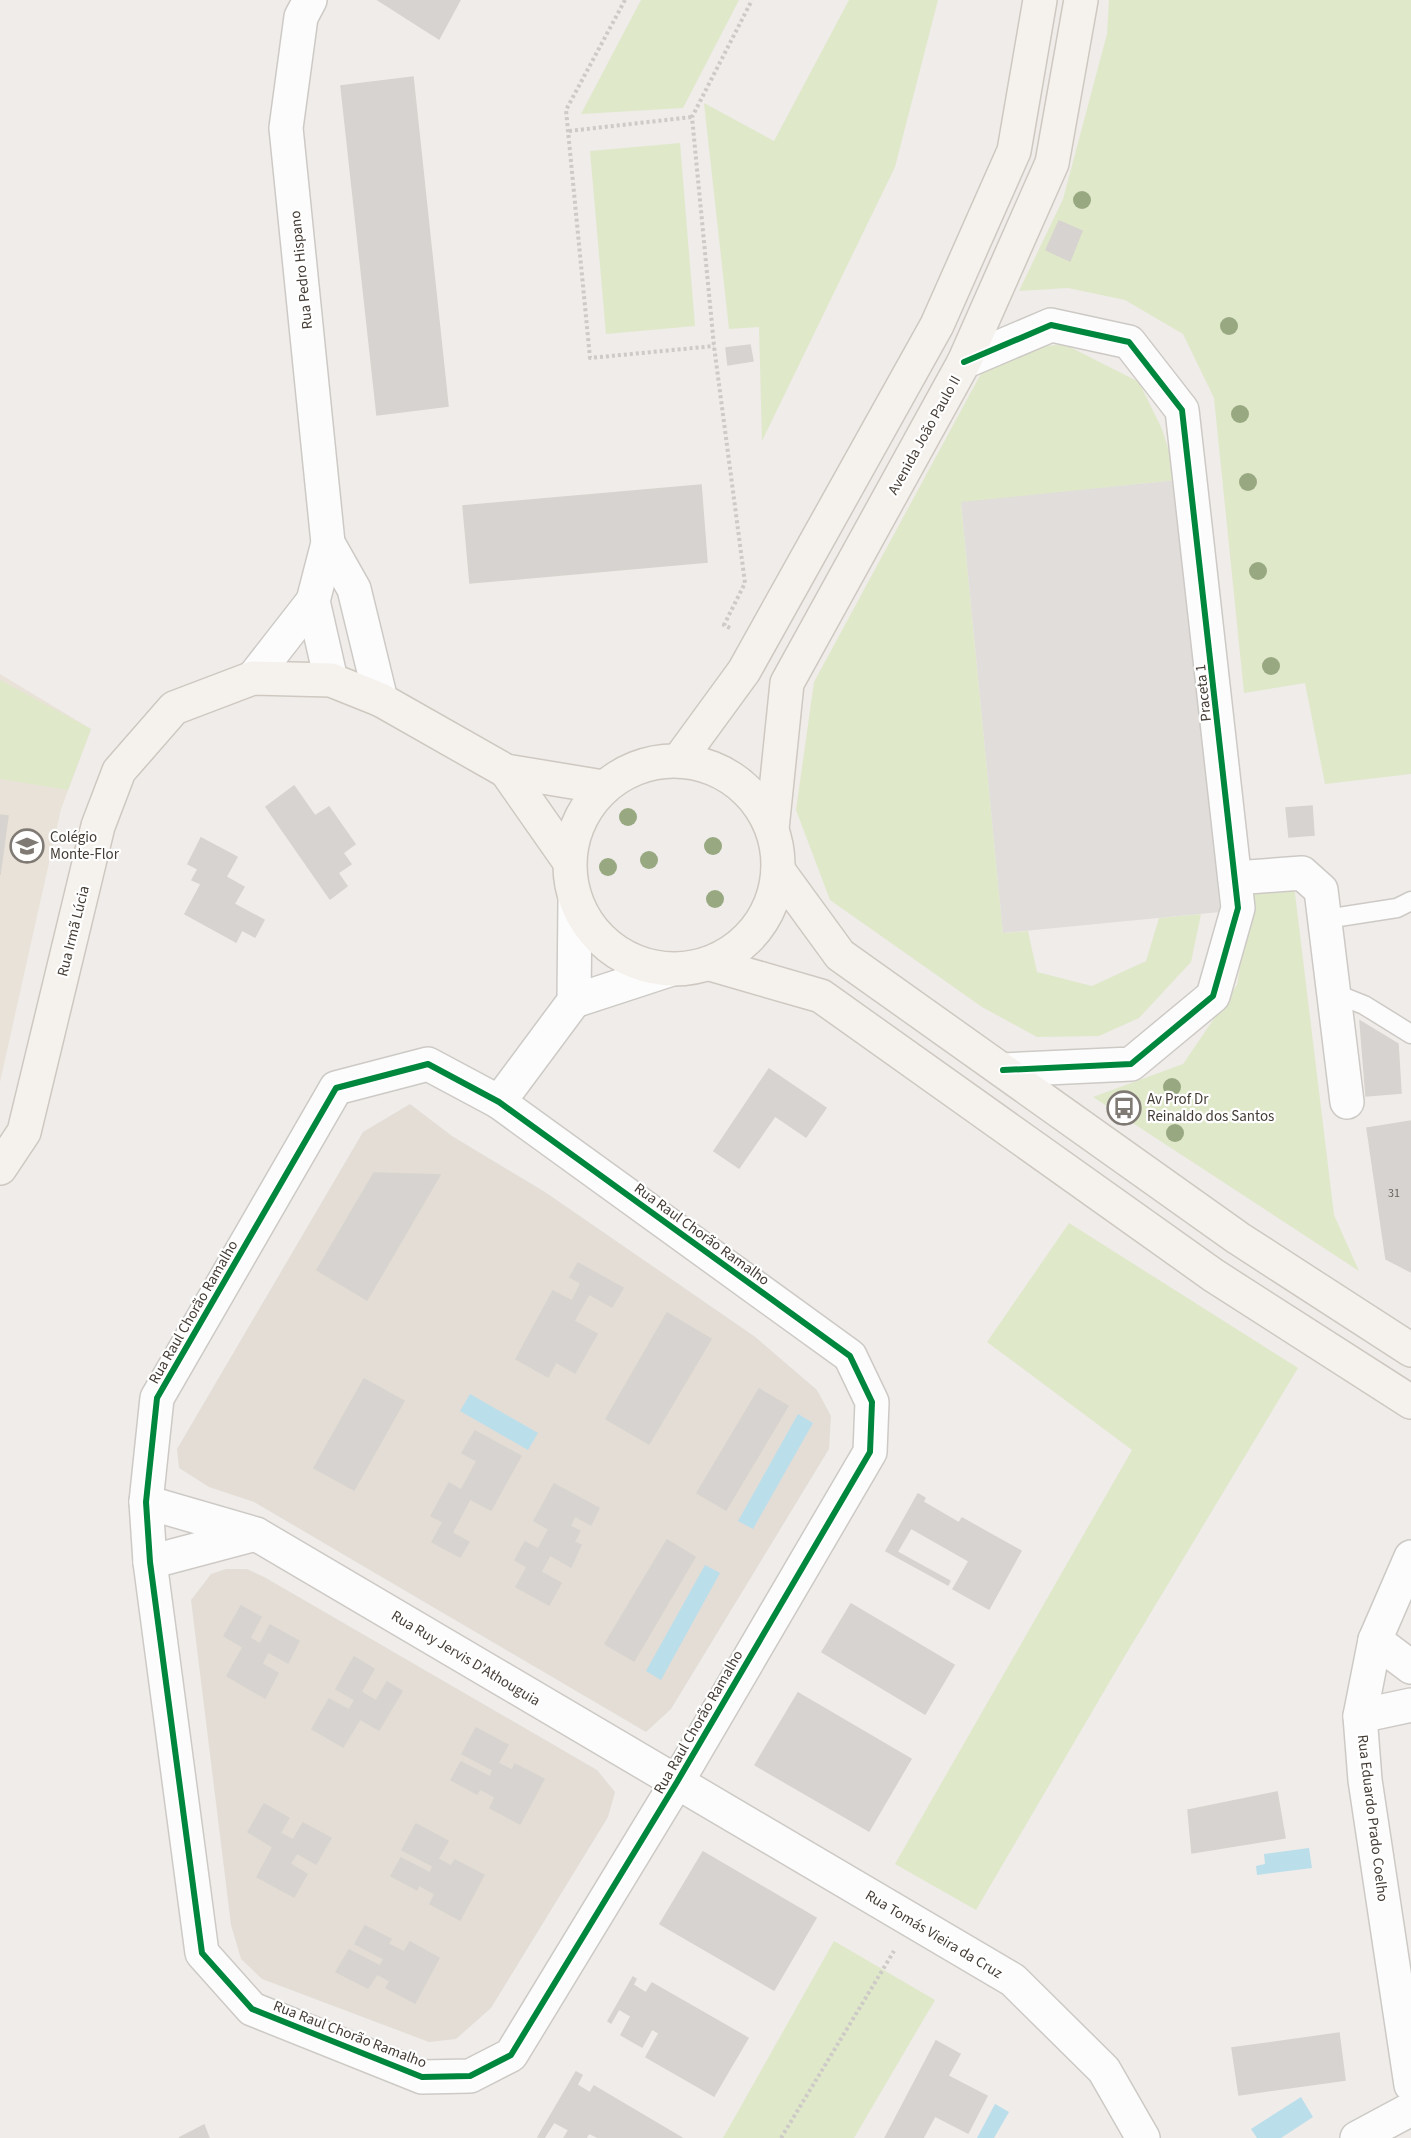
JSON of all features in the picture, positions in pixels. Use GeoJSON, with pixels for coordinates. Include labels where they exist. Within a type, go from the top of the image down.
{"type":"FeatureCollection","features":[{"type":"Feature","properties":{"kind":"street","name":"Rua Pedro Hispano"},"geometry":{"type":"LineString","coordinates":[[310,0],[301,17],[286,128],[328,543]]}},
{"type":"Feature","properties":{"kind":"street"},"geometry":{"type":"LineString","coordinates":[[679,760],[744,671],[937,325],[1014,151],[1040,0]]}},
{"type":"Feature","properties":{"kind":"street","name":"Avenida João Paulo II"},"geometry":{"type":"LineString","coordinates":[[772,829],[787,683],[964,362],[1052,163],[1081,0]]}},
{"type":"Feature","properties":{"kind":"street","name":"Praceta 1"},"geometry":{"type":"LineString","coordinates":[[964,362],[1051,325],[1129,342],[1182,410],[1238,908],[1213,996],[1131,1064],[1002,1070]]}},
{"type":"Feature","properties":{"kind":"street"},"geometry":{"type":"LineString","coordinates":[[253,678],[313,601],[328,543]]}},
{"type":"Feature","properties":{"kind":"street"},"geometry":{"type":"LineString","coordinates":[[328,543],[354,589],[381,700]]}},
{"type":"Feature","properties":{"kind":"street"},"geometry":{"type":"LineString","coordinates":[[313,601],[331,680]]}},
{"type":"Feature","properties":{"kind":"street","name":"Rua Irmã Lúcia"},"geometry":{"type":"LineString","coordinates":[[0,1168],[24,1132],[98,826],[119,771],[174,708],[253,678],[331,680],[381,700],[506,771],[603,787]]}},
{"type":"Feature","properties":{"kind":"street","name":"Avenida João Paulo II"},"geometry":{"type":"LineString","coordinates":[[679,760],[709,766],[736,780],[758,802],[772,829],[778,849],[778,870],[772,900],[758,928],[736,950],[710,964],[669,970],[639,965],[612,950],[590,928],[575,901],[569,861],[574,834],[585,809],[603,787],[626,772],[651,763],[679,760]]}},
{"type":"Feature","properties":{"kind":"street","name":"Rua Irmã Lúcia"},"geometry":{"type":"LineString","coordinates":[[506,771],[569,861]]}},
{"type":"Feature","properties":{"kind":"street"},"geometry":{"type":"LineString","coordinates":[[778,870],[840,955],[1238,1238],[1411,1350]]}},
{"type":"Feature","properties":{"kind":"street"},"geometry":{"type":"LineString","coordinates":[[1235,878],[1302,873],[1321,890],[1347,1102]]}},
{"type":"Feature","properties":{"kind":"street"},"geometry":{"type":"LineString","coordinates":[[574,1001],[575,901]]}},
{"type":"Feature","properties":{"kind":"street"},"geometry":{"type":"LineString","coordinates":[[710,964],[821,996],[1213,1275],[1411,1402]]}},
{"type":"Feature","properties":{"kind":"street"},"geometry":{"type":"LineString","coordinates":[[499,1102],[574,1001],[669,970]]}},
{"type":"Feature","properties":{"kind":"street","name":"Rua Raul Chorão Ramalho"},"geometry":{"type":"LineString","coordinates":[[428,1064],[499,1102],[850,1356],[872,1402],[870,1452],[677,1782],[511,2055],[470,2076],[422,2076],[252,2009],[202,1953],[150,1562],[146,1502],[157,1398],[336,1088],[428,1064]]}},
{"type":"Feature","properties":{"kind":"street","name":"Rua Ruy Jervis D'Athouguia"},"geometry":{"type":"LineString","coordinates":[[146,1502],[256,1534],[677,1782]]}},
{"type":"Feature","properties":{"kind":"street"},"geometry":{"type":"LineString","coordinates":[[150,1562],[256,1534]]}},
{"type":"Feature","properties":{"kind":"street","name":"Rua Eduardo Prado Coelho"},"geometry":{"type":"LineString","coordinates":[[1411,1557],[1375,1640],[1360,1716],[1365,1780],[1411,2085]]}},
{"type":"Feature","properties":{"kind":"street"},"geometry":{"type":"LineString","coordinates":[[1375,1640],[1411,1667]]}},
{"type":"Feature","properties":{"kind":"street"},"geometry":{"type":"LineString","coordinates":[[1360,1716],[1411,1705]]}},
{"type":"Feature","properties":{"kind":"street","name":"Rua Tomás Vieira da Cruz"},"geometry":{"type":"LineString","coordinates":[[677,1782],[1013,1980],[1104,2070],[1143,2138]]}},
{"type":"Feature","properties":{"kind":"street"},"geometry":{"type":"LineString","coordinates":[[1357,2138],[1411,2109]]}},
{"type":"Feature","properties":{"kind":"lane"},"geometry":{"type":"LineString","coordinates":[[1326,919],[1406,909]]}},
{"type":"Feature","properties":{"kind":"lane"},"geometry":{"type":"LineString","coordinates":[[1334,993],[1364,1005],[1411,1034]]}},
{"type":"Feature","properties":{"kind":"path"},"geometry":{"type":"LineString","coordinates":[[625,0],[566,110],[590,358],[714,346]]}},
{"type":"Feature","properties":{"kind":"path"},"geometry":{"type":"LineString","coordinates":[[752,0],[692,117],[714,346],[745,583],[724,625],[760,643]]}},
{"type":"Feature","properties":{"kind":"path"},"geometry":{"type":"LineString","coordinates":[[569,130],[692,117]]}},
{"type":"Feature","properties":{"kind":"path"},"geometry":{"type":"LineString","coordinates":[[781,2138],[912,1921]]}},
{"type":"Feature","properties":{"kind":"shaded area"},"geometry":{"type":"Polygon","coordinates":[[[1178,480],[1220,912],[1003,933],[961,502],[1178,480]]]}},
{"type":"Feature","properties":{"kind":"shaded area","name":"Colégio Monte-Flor"},"geometry":{"type":"Polygon","coordinates":[[[0,674],[91,729],[61,809],[0,1082],[0,674]]]}},
{"type":"Feature","properties":{"kind":"shaded area"},"geometry":{"type":"Polygon","coordinates":[[[410,1104],[452,1136],[545,1192],[754,1336],[817,1390],[831,1416],[829,1449],[671,1709],[646,1732],[254,1502],[209,1487],[179,1468],[177,1449],[363,1132],[410,1104]]]}},
{"type":"Feature","properties":{"kind":"shaded area"},"geometry":{"type":"Polygon","coordinates":[[[226,1569],[247,1569],[266,1578],[597,1770],[615,1792],[608,1817],[491,2008],[456,2039],[429,2042],[262,1979],[241,1959],[231,1925],[191,1600],[211,1574],[226,1569]]]}},
{"type":"Feature","properties":{"kind":"green space"},"geometry":{"type":"Polygon","coordinates":[[[641,0],[739,0],[683,108],[581,114],[641,0]]]}},
{"type":"Feature","properties":{"kind":"green space"},"geometry":{"type":"Polygon","coordinates":[[[849,0],[938,0],[895,167],[762,441],[759,327],[729,329],[704,103],[774,141],[849,0]]]}},
{"type":"Feature","properties":{"kind":"green space"},"geometry":{"type":"Polygon","coordinates":[[[1109,0],[1411,0],[1411,774],[1325,784],[1305,683],[1244,693],[1214,398],[1183,334],[1125,300],[1068,288],[1019,291],[1063,199],[1107,34],[1109,0]]]}},
{"type":"Feature","properties":{"kind":"green space"},"geometry":{"type":"Polygon","coordinates":[[[680,143],[695,326],[606,334],[590,151],[680,143]]]}},
{"type":"Feature","properties":{"kind":"green space"},"geometry":{"type":"Polygon","coordinates":[[[1064,344],[1139,382],[1162,429],[1178,480],[961,503],[1003,933],[1028,931],[1037,972],[1092,986],[1146,961],[1159,918],[1201,914],[1191,962],[1139,1018],[1099,1036],[1037,1037],[982,1007],[830,900],[796,810],[814,682],[984,368],[1030,348],[1064,344]]]}},
{"type":"Feature","properties":{"kind":"green space"},"geometry":{"type":"Polygon","coordinates":[[[0,680],[91,729],[68,790],[0,779],[0,680]]]}},
{"type":"Feature","properties":{"kind":"green space"},"geometry":{"type":"Polygon","coordinates":[[[1294,885],[1334,1215],[1359,1271],[1093,1097],[1183,1064],[1237,985],[1253,888],[1294,885]]]}},
{"type":"Feature","properties":{"kind":"green space"},"geometry":{"type":"Polygon","coordinates":[[[1069,1223],[1298,1368],[1123,1659],[976,1910],[895,1864],[1132,1450],[987,1342],[1069,1223]]]}},
{"type":"Feature","properties":{"kind":"green space"},"geometry":{"type":"Polygon","coordinates":[[[834,1941],[935,2000],[854,2138],[723,2138],[834,1941]]]}},
{"type":"Feature","properties":{"kind":"water"},"geometry":{"type":"Polygon","coordinates":[[[470,1394],[538,1433],[528,1450],[460,1411],[470,1394]]]}},
{"type":"Feature","properties":{"kind":"water"},"geometry":{"type":"Polygon","coordinates":[[[798,1414],[813,1423],[753,1529],[738,1521],[798,1414]]]}},
{"type":"Feature","properties":{"kind":"water"},"geometry":{"type":"Polygon","coordinates":[[[705,1565],[720,1573],[661,1680],[646,1671],[705,1565]]]}},
{"type":"Feature","properties":{"kind":"water"},"geometry":{"type":"Polygon","coordinates":[[[1309,1848],[1312,1868],[1257,1875],[1256,1866],[1265,1864],[1264,1854],[1309,1848]]]}},
{"type":"Feature","properties":{"kind":"water"},"geometry":{"type":"Polygon","coordinates":[[[1301,2097],[1313,2117],[1281,2138],[1257,2138],[1251,2129],[1301,2097]]]}},
{"type":"Feature","properties":{"kind":"water"},"geometry":{"type":"Polygon","coordinates":[[[995,2104],[1009,2112],[994,2138],[977,2138],[995,2104]]]}},
{"type":"Feature","properties":{"kind":"building"},"geometry":{"type":"Polygon","coordinates":[[[378,0],[460,0],[439,39],[378,0]]]}},
{"type":"Feature","properties":{"kind":"building"},"geometry":{"type":"Polygon","coordinates":[[[413,77],[448,406],[377,415],[341,86],[413,77]]]}},
{"type":"Feature","properties":{"kind":"building"},"geometry":{"type":"Polygon","coordinates":[[[1059,221],[1082,231],[1070,261],[1046,250],[1059,221]]]}},
{"type":"Feature","properties":{"kind":"building"},"geometry":{"type":"Polygon","coordinates":[[[750,345],[753,361],[728,365],[726,348],[750,345]]]}},
{"type":"Feature","properties":{"kind":"building"},"geometry":{"type":"Polygon","coordinates":[[[701,485],[707,562],[470,583],[463,506],[701,485]]]}},
{"type":"Feature","properties":{"kind":"building"},"geometry":{"type":"Polygon","coordinates":[[[294,786],[315,816],[329,807],[355,844],[343,853],[351,864],[338,873],[347,886],[330,899],[266,807],[294,786]]]}},
{"type":"Feature","properties":{"kind":"building"},"geometry":{"type":"Polygon","coordinates":[[[1312,806],[1314,835],[1289,837],[1286,808],[1312,806]]]}},
{"type":"Feature","properties":{"kind":"building"},"geometry":{"type":"Polygon","coordinates":[[[0,815],[8,816],[0,875],[0,815]]]}},
{"type":"Feature","properties":{"kind":"building"},"geometry":{"type":"Polygon","coordinates":[[[201,838],[237,857],[226,877],[244,887],[234,904],[264,920],[255,937],[242,930],[236,942],[185,914],[201,884],[192,880],[198,869],[188,864],[201,838]]]}},
{"type":"Feature","properties":{"kind":"building"},"geometry":{"type":"Polygon","coordinates":[[[1360,1021],[1398,1044],[1401,1093],[1366,1096],[1360,1021]]]}},
{"type":"Feature","properties":{"kind":"building"},"geometry":{"type":"Polygon","coordinates":[[[769,1069],[826,1108],[806,1137],[775,1116],[739,1168],[714,1151],[769,1069]]]}},
{"type":"Feature","properties":{"kind":"building"},"geometry":{"type":"Polygon","coordinates":[[[1411,1121],[1411,1272],[1386,1259],[1367,1128],[1411,1121]]]}},
{"type":"Feature","properties":{"kind":"building"},"geometry":{"type":"Polygon","coordinates":[[[374,1173],[440,1175],[367,1300],[317,1270],[374,1173]]]}},
{"type":"Feature","properties":{"kind":"building"},"geometry":{"type":"Polygon","coordinates":[[[578,1263],[623,1288],[612,1307],[589,1294],[574,1321],[597,1334],[575,1373],[556,1362],[548,1377],[516,1359],[553,1291],[572,1301],[581,1283],[570,1277],[578,1263]]]}},
{"type":"Feature","properties":{"kind":"building"},"geometry":{"type":"Polygon","coordinates":[[[667,1313],[711,1339],[649,1444],[606,1419],[667,1313]]]}},
{"type":"Feature","properties":{"kind":"building"},"geometry":{"type":"Polygon","coordinates":[[[364,1379],[404,1401],[354,1490],[314,1468],[364,1379]]]}},
{"type":"Feature","properties":{"kind":"building"},"geometry":{"type":"Polygon","coordinates":[[[759,1389],[788,1406],[726,1510],[697,1493],[759,1389]]]}},
{"type":"Feature","properties":{"kind":"building"},"geometry":{"type":"Polygon","coordinates":[[[475,1431],[521,1456],[491,1510],[470,1499],[452,1533],[469,1542],[460,1557],[432,1542],[443,1522],[431,1516],[449,1483],[461,1490],[477,1461],[462,1453],[475,1431]]]}},
{"type":"Feature","properties":{"kind":"building"},"geometry":{"type":"Polygon","coordinates":[[[554,1484],[599,1508],[591,1525],[575,1516],[570,1526],[580,1531],[574,1542],[581,1545],[571,1567],[550,1555],[541,1572],[561,1583],[549,1605],[516,1587],[527,1567],[515,1560],[525,1542],[538,1549],[549,1529],[534,1521],[554,1484]]]}},
{"type":"Feature","properties":{"kind":"building"},"geometry":{"type":"Polygon","coordinates":[[[918,1494],[925,1498],[923,1502],[959,1523],[962,1518],[1021,1551],[989,1609],[953,1589],[969,1561],[911,1528],[897,1552],[950,1581],[948,1585],[886,1551],[918,1494]]]}},
{"type":"Feature","properties":{"kind":"building"},"geometry":{"type":"Polygon","coordinates":[[[667,1540],[695,1557],[634,1661],[605,1644],[667,1540]]]}},
{"type":"Feature","properties":{"kind":"building"},"geometry":{"type":"Polygon","coordinates":[[[851,1604],[954,1665],[925,1714],[822,1652],[851,1604]]]}},
{"type":"Feature","properties":{"kind":"building"},"geometry":{"type":"Polygon","coordinates":[[[241,1606],[261,1617],[250,1638],[260,1644],[270,1625],[299,1641],[288,1663],[268,1652],[262,1664],[278,1673],[265,1698],[227,1676],[243,1647],[224,1636],[241,1606]]]}},
{"type":"Feature","properties":{"kind":"building"},"geometry":{"type":"Polygon","coordinates":[[[354,1657],[374,1669],[361,1692],[376,1701],[387,1682],[402,1691],[379,1730],[360,1719],[343,1747],[312,1729],[329,1699],[349,1710],[355,1700],[336,1689],[354,1657]]]}},
{"type":"Feature","properties":{"kind":"building"},"geometry":{"type":"Polygon","coordinates":[[[798,1693],[911,1759],[869,1831],[755,1765],[798,1693]]]}},
{"type":"Feature","properties":{"kind":"building"},"geometry":{"type":"Polygon","coordinates":[[[476,1728],[508,1745],[498,1763],[512,1770],[515,1764],[544,1779],[520,1824],[490,1808],[495,1797],[480,1789],[477,1794],[451,1780],[461,1762],[490,1777],[493,1770],[462,1754],[476,1728]]]}},
{"type":"Feature","properties":{"kind":"building"},"geometry":{"type":"Polygon","coordinates":[[[1277,1792],[1285,1838],[1192,1853],[1188,1810],[1277,1792]]]}},
{"type":"Feature","properties":{"kind":"building"},"geometry":{"type":"Polygon","coordinates":[[[264,1804],[289,1818],[280,1833],[293,1840],[303,1823],[331,1838],[316,1864],[297,1853],[290,1864],[307,1874],[294,1897],[257,1877],[273,1847],[248,1832],[264,1804]]]}},
{"type":"Feature","properties":{"kind":"building"},"geometry":{"type":"Polygon","coordinates":[[[416,1824],[448,1841],[438,1859],[451,1866],[455,1860],[484,1875],[460,1920],[430,1904],[435,1894],[419,1885],[417,1890],[391,1876],[401,1858],[430,1873],[433,1866],[402,1850],[416,1824]]]}},
{"type":"Feature","properties":{"kind":"building"},"geometry":{"type":"Polygon","coordinates":[[[703,1852],[816,1918],[774,1990],[660,1924],[703,1852]]]}},
{"type":"Feature","properties":{"kind":"building"},"geometry":{"type":"Polygon","coordinates":[[[365,1926],[391,1939],[388,1944],[404,1952],[410,1942],[439,1958],[415,2003],[386,1988],[390,1981],[377,1974],[368,1988],[336,1972],[349,1950],[380,1966],[384,1959],[355,1944],[365,1926]]]}},
{"type":"Feature","properties":{"kind":"building"},"geometry":{"type":"Polygon","coordinates":[[[633,1977],[636,1979],[633,1985],[646,1993],[652,1983],[748,2038],[714,2096],[646,2057],[659,2033],[652,2029],[642,2047],[621,2035],[631,2016],[619,2009],[611,2023],[608,2021],[633,1977]]]}},
{"type":"Feature","properties":{"kind":"building"},"geometry":{"type":"Polygon","coordinates":[[[1339,2033],[1345,2080],[1239,2095],[1232,2048],[1339,2033]]]}},
{"type":"Feature","properties":{"kind":"building"},"geometry":{"type":"Polygon","coordinates":[[[936,2041],[960,2054],[948,2076],[987,2096],[968,2133],[935,2116],[923,2138],[885,2138],[936,2041]]]}},
{"type":"Feature","properties":{"kind":"building"},"geometry":{"type":"Polygon","coordinates":[[[576,2072],[582,2075],[577,2085],[590,2093],[594,2086],[682,2138],[599,2138],[589,2133],[586,2138],[564,2138],[569,2130],[554,2122],[544,2138],[538,2137],[576,2072]]]}},
{"type":"Feature","properties":{"kind":"building"},"geometry":{"type":"Polygon","coordinates":[[[204,2125],[209,2138],[179,2138],[204,2125]]]}},
{"type":"Feature","properties":{"kind":"cycle path"},"geometry":{"type":"LineString","coordinates":[[964,362],[1051,325],[1129,342],[1182,410],[1238,908],[1213,996],[1131,1064],[1003,1070]]}},
{"type":"Feature","properties":{"kind":"cycle path"},"geometry":{"type":"LineString","coordinates":[[428,1064],[499,1102],[850,1356],[872,1402],[870,1452],[677,1782],[511,2055],[470,2076],[422,2077],[252,2009],[202,1953],[150,1562],[146,1502],[157,1398],[336,1088],[428,1064]]}},
{"type":"Feature","properties":{"kind":"place","name":"Colégio Monte-Flor"},"geometry":{"type":"Point","coordinates":[27,846]}},
{"type":"Feature","properties":{"kind":"place","name":"Av Prof Dr Reinaldo dos Santos"},"geometry":{"type":"Point","coordinates":[1124,1108]}}]}
